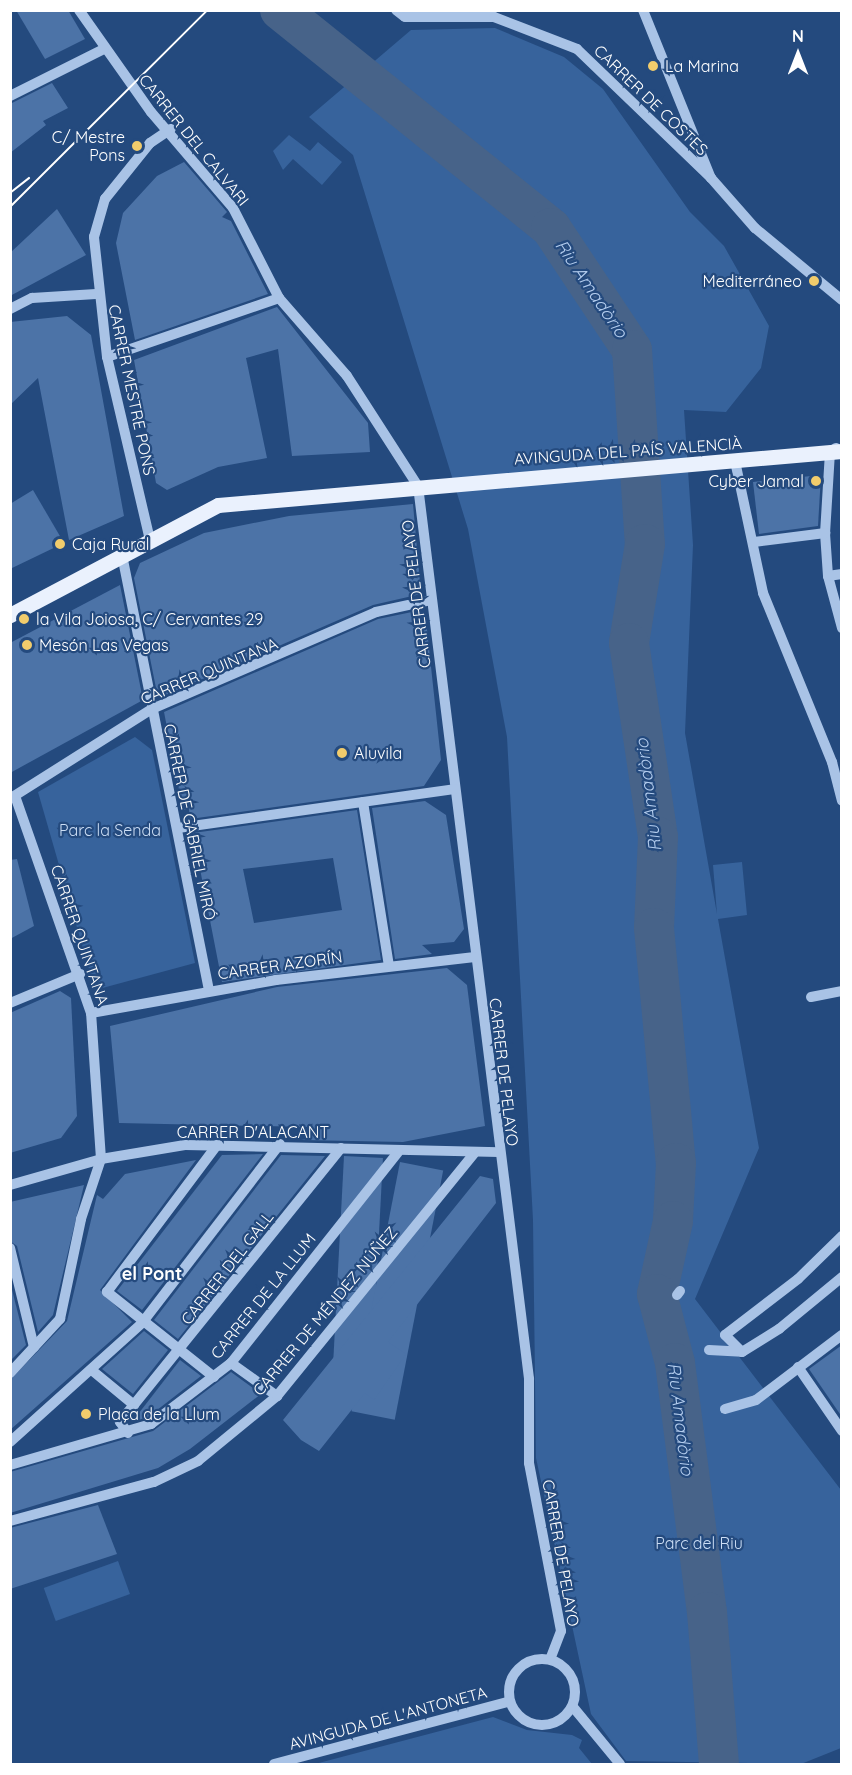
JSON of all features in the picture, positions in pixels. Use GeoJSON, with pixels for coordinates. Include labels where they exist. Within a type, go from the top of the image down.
{"type":"FeatureCollection","features":[{"type":"Feature","properties":{"kind":"main road","name":"AVINGUDA DEL PAÍS VALENCIÀ"},"geometry":{"type":"LineString","coordinates":[[10,615],[218,505],[838,450]]}},
{"type":"Feature","properties":{"kind":"street","name":"CARRER DEL CALVARI"},"geometry":{"type":"LineString","coordinates":[[79,10],[151,112],[171,129],[232,208],[279,298],[347,376],[418,486]]}},
{"type":"Feature","properties":{"kind":"street","name":"CARRER DE COSTES"},"geometry":{"type":"LineString","coordinates":[[396,10],[405,17],[494,17],[577,49],[711,178]]}},
{"type":"Feature","properties":{"kind":"street"},"geometry":{"type":"LineString","coordinates":[[643,10],[711,178],[755,228],[842,300]]}},
{"type":"Feature","properties":{"kind":"street"},"geometry":{"type":"LineString","coordinates":[[10,96],[105,49]]}},
{"type":"Feature","properties":{"kind":"street","name":"CARRER MESTRE PONS"},"geometry":{"type":"LineString","coordinates":[[150,540],[107,357],[96,294],[94,237],[105,199],[150,143],[171,129]]}},
{"type":"Feature","properties":{"kind":"street"},"geometry":{"type":"LineString","coordinates":[[10,309],[32,298],[96,294]]}},
{"type":"Feature","properties":{"kind":"street"},"geometry":{"type":"LineString","coordinates":[[107,357],[279,298]]}},
{"type":"Feature","properties":{"kind":"street"},"geometry":{"type":"LineString","coordinates":[[838,450],[825,533],[828,576],[842,627]]}},
{"type":"Feature","properties":{"kind":"street"},"geometry":{"type":"LineString","coordinates":[[730,461],[754,542],[763,593],[832,762],[842,801]]}},
{"type":"Feature","properties":{"kind":"street","name":"CARRER DE PELAYO"},"geometry":{"type":"LineString","coordinates":[[418,486],[529,1379],[529,1463],[561,1631],[550,1659]]}},
{"type":"Feature","properties":{"kind":"street"},"geometry":{"type":"LineString","coordinates":[[754,542],[825,533]]}},
{"type":"Feature","properties":{"kind":"street","name":"CARRER DE GABRIEL MIRÓ"},"geometry":{"type":"LineString","coordinates":[[122,555],[209,990]]}},
{"type":"Feature","properties":{"kind":"street"},"geometry":{"type":"LineString","coordinates":[[828,576],[842,574]]}},
{"type":"Feature","properties":{"kind":"street","name":"CARRER QUINTANA"},"geometry":{"type":"LineString","coordinates":[[101,1159],[91,1013],[80,974],[13,797],[152,709],[366,616],[431,600]]}},
{"type":"Feature","properties":{"kind":"street"},"geometry":{"type":"LineString","coordinates":[[178,828],[454,789]]}},
{"type":"Feature","properties":{"kind":"street"},"geometry":{"type":"LineString","coordinates":[[363,802],[389,966]]}},
{"type":"Feature","properties":{"kind":"street","name":"CARRER AZORÍN"},"geometry":{"type":"LineString","coordinates":[[91,1013],[209,990],[475,957]]}},
{"type":"Feature","properties":{"kind":"street"},"geometry":{"type":"LineString","coordinates":[[10,1003],[80,974]]}},
{"type":"Feature","properties":{"kind":"street"},"geometry":{"type":"LineString","coordinates":[[812,997],[842,991]]}},
{"type":"Feature","properties":{"kind":"street"},"geometry":{"type":"LineString","coordinates":[[10,1442],[94,1371],[142,1323],[280,1144]]}},
{"type":"Feature","properties":{"kind":"street","name":"CARRER D'ALACANT"},"geometry":{"type":"LineString","coordinates":[[10,1185],[101,1159],[217,1145],[280,1144],[398,1152],[474,1154],[499,1152]]}},
{"type":"Feature","properties":{"kind":"street"},"geometry":{"type":"LineString","coordinates":[[214,1377],[142,1323],[107,1292],[217,1145]]}},
{"type":"Feature","properties":{"kind":"street","name":"CARRER DEL GALL"},"geometry":{"type":"LineString","coordinates":[[128,1433],[120,1422],[180,1351],[341,1148]]}},
{"type":"Feature","properties":{"kind":"street","name":"CARRER DE LA LLUM"},"geometry":{"type":"LineString","coordinates":[[10,1465],[128,1433],[151,1424],[214,1377],[231,1363],[398,1152]]}},
{"type":"Feature","properties":{"kind":"street","name":"CARRER DE MÉNDEZ NÚÑEZ"},"geometry":{"type":"LineString","coordinates":[[10,1521],[163,1478],[198,1461],[277,1396],[474,1154]]}},
{"type":"Feature","properties":{"kind":"street"},"geometry":{"type":"LineString","coordinates":[[10,1373],[60,1319],[81,1219],[101,1159]]}},
{"type":"Feature","properties":{"kind":"street"},"geometry":{"type":"LineString","coordinates":[[742,1352],[725,1335],[798,1279],[842,1236]]}},
{"type":"Feature","properties":{"kind":"street"},"geometry":{"type":"LineString","coordinates":[[10,1248],[34,1347]]}},
{"type":"Feature","properties":{"kind":"street"},"geometry":{"type":"LineString","coordinates":[[709,1350],[742,1352],[779,1329],[842,1277]]}},
{"type":"Feature","properties":{"kind":"street"},"geometry":{"type":"LineString","coordinates":[[725,1409],[756,1400],[842,1335]]}},
{"type":"Feature","properties":{"kind":"street"},"geometry":{"type":"LineString","coordinates":[[231,1363],[277,1396]]}},
{"type":"Feature","properties":{"kind":"street"},"geometry":{"type":"LineString","coordinates":[[798,1367],[838,1417],[842,1431]]}},
{"type":"Feature","properties":{"kind":"street"},"geometry":{"type":"LineString","coordinates":[[94,1371],[134,1405]]}},
{"type":"Feature","properties":{"kind":"street"},"geometry":{"type":"LineString","coordinates":[[573,1707],[559,1721],[539,1725],[521,1717],[510,1701],[515,1672],[531,1660],[550,1659],[573,1678],[573,1707],[620,1764]]}},
{"type":"Feature","properties":{"kind":"street","name":"AVINGUDA DE L'ANTONETA"},"geometry":{"type":"LineString","coordinates":[[274,1764],[510,1701]]}},
{"type":"Feature","properties":{"kind":"green space","name":"Parc del Riu"},"geometry":{"type":"Polygon","coordinates":[[[495,28],[564,57],[603,89],[690,212],[724,246],[769,326],[761,368],[726,412],[684,410],[693,545],[685,733],[717,914],[713,865],[742,862],[747,915],[718,919],[759,1148],[695,1299],[841,1490],[841,1748],[801,1764],[626,1761],[591,1714],[536,1458],[533,1220],[507,737],[468,529],[353,155],[309,117],[411,30],[495,28]]]}},
{"type":"Feature","properties":{"kind":"green space"},"geometry":{"type":"Polygon","coordinates":[[[289,135],[310,151],[318,142],[342,162],[322,185],[293,159],[283,170],[273,151],[289,135]]]}},
{"type":"Feature","properties":{"kind":"green space","name":"Parc la Senda"},"geometry":{"type":"Polygon","coordinates":[[[135,737],[152,750],[195,963],[95,990],[38,792],[135,737]]]}},
{"type":"Feature","properties":{"kind":"green space"},"geometry":{"type":"Polygon","coordinates":[[[118,1561],[130,1594],[56,1621],[44,1588],[118,1561]]]}},
{"type":"Feature","properties":{"kind":"green space"},"geometry":{"type":"Polygon","coordinates":[[[493,1717],[527,1730],[572,1735],[582,1740],[579,1748],[592,1764],[315,1764],[493,1717]]]}},
{"type":"Feature","properties":{"kind":"building"},"geometry":{"type":"Polygon","coordinates":[[[16,10],[68,10],[85,39],[45,59],[16,10]]]}},
{"type":"Feature","properties":{"kind":"building"},"geometry":{"type":"Polygon","coordinates":[[[52,83],[68,108],[43,121],[46,125],[10,153],[10,104],[52,83]]]}},
{"type":"Feature","properties":{"kind":"building"},"geometry":{"type":"Polygon","coordinates":[[[184,162],[227,212],[222,217],[231,221],[268,294],[135,340],[116,243],[123,213],[157,176],[184,162]]]}},
{"type":"Feature","properties":{"kind":"building"},"geometry":{"type":"Polygon","coordinates":[[[57,209],[86,255],[10,296],[10,253],[57,209]]]}},
{"type":"Feature","properties":{"kind":"building"},"geometry":{"type":"Polygon","coordinates":[[[277,307],[368,423],[370,452],[292,456],[278,349],[246,358],[267,458],[218,467],[167,490],[156,483],[134,360],[277,307]]]}},
{"type":"Feature","properties":{"kind":"building"},"geometry":{"type":"Polygon","coordinates":[[[67,316],[91,335],[124,516],[69,540],[38,378],[10,405],[10,322],[67,316]]]}},
{"type":"Feature","properties":{"kind":"building"},"geometry":{"type":"Polygon","coordinates":[[[821,475],[818,526],[759,534],[753,482],[821,475]]]}},
{"type":"Feature","properties":{"kind":"building"},"geometry":{"type":"Polygon","coordinates":[[[33,490],[64,543],[10,569],[10,504],[33,490]]]}},
{"type":"Feature","properties":{"kind":"building"},"geometry":{"type":"Polygon","coordinates":[[[413,504],[421,594],[373,605],[161,697],[157,693],[134,578],[140,563],[204,533],[289,516],[413,504]]]}},
{"type":"Feature","properties":{"kind":"building"},"geometry":{"type":"Polygon","coordinates":[[[120,585],[143,700],[10,773],[10,643],[120,585]]]}},
{"type":"Feature","properties":{"kind":"building"},"geometry":{"type":"Polygon","coordinates":[[[412,612],[426,620],[441,760],[424,786],[190,819],[189,809],[183,810],[164,712],[378,619],[412,612]]]}},
{"type":"Feature","properties":{"kind":"building"},"geometry":{"type":"Polygon","coordinates":[[[425,801],[446,815],[464,929],[454,942],[422,945],[432,954],[395,959],[372,808],[425,801]]]}},
{"type":"Feature","properties":{"kind":"building"},"geometry":{"type":"Polygon","coordinates":[[[357,810],[381,960],[222,982],[193,833],[357,810]],[[333,858],[243,869],[254,923],[342,910],[333,858]]]}},
{"type":"Feature","properties":{"kind":"building"},"geometry":{"type":"Polygon","coordinates":[[[17,859],[34,926],[10,939],[10,860],[17,859]]]}},
{"type":"Feature","properties":{"kind":"building"},"geometry":{"type":"Polygon","coordinates":[[[447,968],[467,985],[485,1126],[403,1142],[301,1140],[309,1139],[308,1127],[119,1123],[110,1026],[277,987],[447,968]]]}},
{"type":"Feature","properties":{"kind":"building"},"geometry":{"type":"Polygon","coordinates":[[[60,991],[71,998],[77,1116],[61,1138],[10,1153],[10,1013],[60,991]]]}},
{"type":"Feature","properties":{"kind":"building"},"geometry":{"type":"Polygon","coordinates":[[[263,1154],[142,1310],[117,1291],[222,1155],[263,1154]]]}},
{"type":"Feature","properties":{"kind":"building"},"geometry":{"type":"Polygon","coordinates":[[[281,1155],[325,1156],[178,1339],[154,1320],[281,1155]]]}},
{"type":"Feature","properties":{"kind":"building"},"geometry":{"type":"Polygon","coordinates":[[[344,1156],[383,1158],[370,1405],[331,1403],[344,1156]]]}},
{"type":"Feature","properties":{"kind":"building"},"geometry":{"type":"Polygon","coordinates":[[[196,1160],[100,1290],[132,1322],[10,1430],[10,1380],[67,1321],[97,1195],[103,1199],[125,1174],[196,1160]]]}},
{"type":"Feature","properties":{"kind":"building"},"geometry":{"type":"Polygon","coordinates":[[[400,1162],[443,1170],[395,1420],[352,1411],[400,1162]]]}},
{"type":"Feature","properties":{"kind":"building"},"geometry":{"type":"Polygon","coordinates":[[[480,1176],[493,1179],[496,1203],[388,1342],[406,1354],[374,1400],[365,1393],[319,1451],[301,1440],[283,1420],[480,1176]]]}},
{"type":"Feature","properties":{"kind":"building"},"geometry":{"type":"Polygon","coordinates":[[[84,1185],[53,1315],[38,1332],[17,1246],[10,1241],[10,1202],[84,1185]]]}},
{"type":"Feature","properties":{"kind":"building"},"geometry":{"type":"Polygon","coordinates":[[[10,1282],[26,1345],[10,1361],[10,1282]]]}},
{"type":"Feature","properties":{"kind":"building"},"geometry":{"type":"Polygon","coordinates":[[[144,1331],[168,1350],[133,1394],[102,1369],[144,1331]]]}},
{"type":"Feature","properties":{"kind":"building"},"geometry":{"type":"Polygon","coordinates":[[[842,1345],[842,1417],[809,1369],[842,1345]]]}},
{"type":"Feature","properties":{"kind":"building"},"geometry":{"type":"Polygon","coordinates":[[[180,1360],[201,1376],[148,1417],[132,1422],[180,1360]]]}},
{"type":"Feature","properties":{"kind":"building"},"geometry":{"type":"Polygon","coordinates":[[[231,1372],[261,1394],[190,1449],[158,1468],[10,1513],[10,1472],[153,1431],[231,1372]]]}},
{"type":"Feature","properties":{"kind":"building"},"geometry":{"type":"Polygon","coordinates":[[[98,1505],[117,1554],[10,1589],[10,1528],[98,1505]]]}},
{"type":"Feature","properties":{"kind":"waterway","name":"Riu Amadòrio"},"geometry":{"type":"LineString","coordinates":[[280,10],[551,228],[632,350],[645,544],[629,643],[658,837],[654,928],[676,1163],[673,1221],[657,1294],[675,1363],[707,1612],[719,1764]]}},
{"type":"Feature","properties":{"kind":"tram line"},"geometry":{"type":"LineString","coordinates":[[10,207],[208,10]]}},
{"type":"Feature","properties":{"kind":"tram line"},"geometry":{"type":"LineString","coordinates":[[10,193],[29,178]]}},
{"type":"Feature","properties":{"kind":"place","name":"La Marina"},"geometry":{"type":"Point","coordinates":[653,66]}},
{"type":"Feature","properties":{"kind":"place","name":"C/ Mestre Pons"},"geometry":{"type":"Point","coordinates":[137,146]}},
{"type":"Feature","properties":{"kind":"place","name":"Mediterráneo"},"geometry":{"type":"Point","coordinates":[814,281]}},
{"type":"Feature","properties":{"kind":"place","name":"Cyber Jamal"},"geometry":{"type":"Point","coordinates":[816,481]}},
{"type":"Feature","properties":{"kind":"place","name":"Caja Rural"},"geometry":{"type":"Point","coordinates":[60,544]}},
{"type":"Feature","properties":{"kind":"place","name":"la Vila Joiosa, C/ Cervantes 29"},"geometry":{"type":"Point","coordinates":[24,619]}},
{"type":"Feature","properties":{"kind":"place","name":"Mesón Las Vegas"},"geometry":{"type":"Point","coordinates":[27,645]}},
{"type":"Feature","properties":{"kind":"place","name":"Aluvila"},"geometry":{"type":"Point","coordinates":[342,753]}},
{"type":"Feature","properties":{"kind":"place","name":"Plaça de la Llum"},"geometry":{"type":"Point","coordinates":[86,1414]}},
{"type":"Feature","properties":{"kind":"district","name":"el Pont"},"geometry":{"type":"Point","coordinates":[152,1274]}}]}
